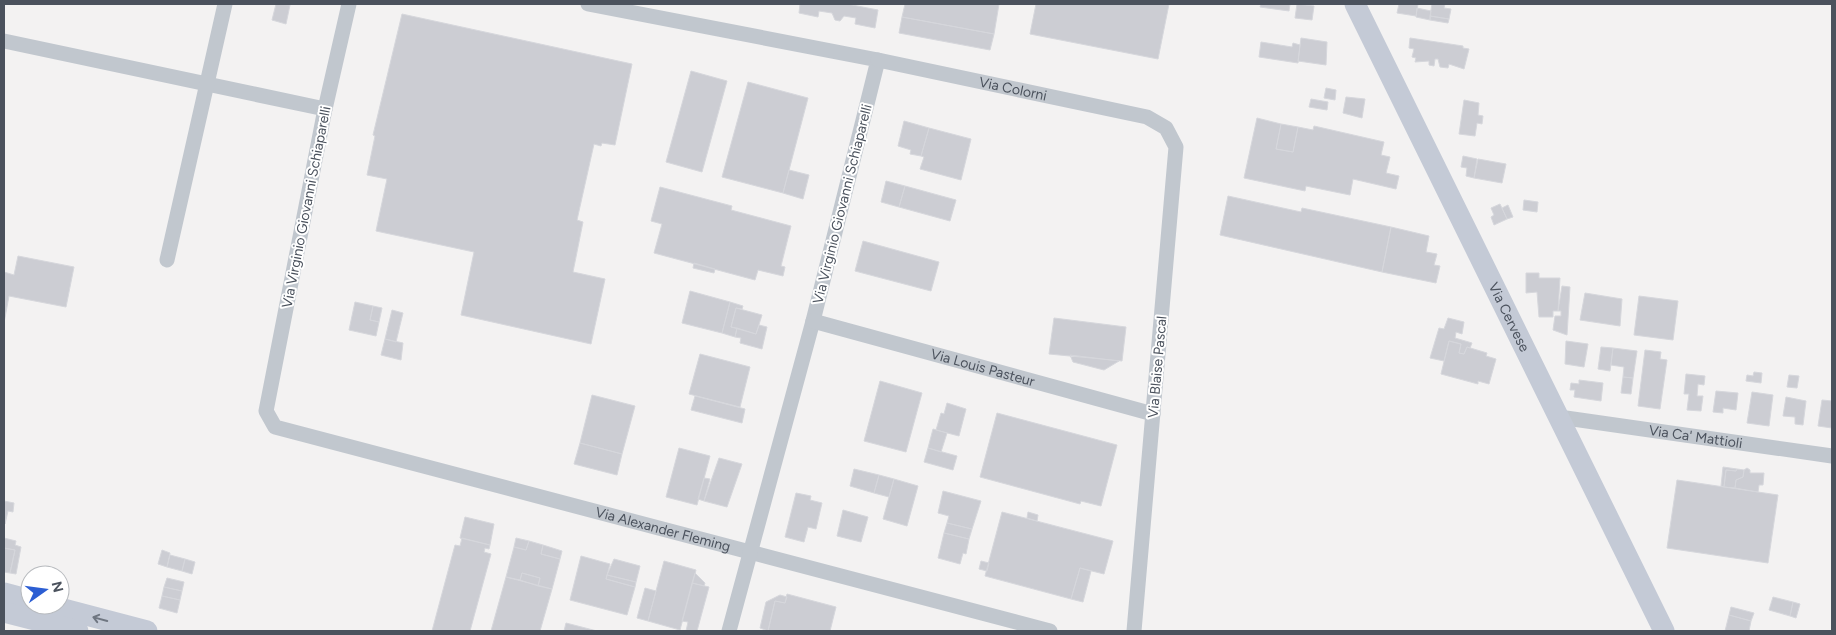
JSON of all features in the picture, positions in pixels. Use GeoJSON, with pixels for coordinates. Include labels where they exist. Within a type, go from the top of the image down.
{"type":"FeatureCollection","features":[{"type":"Feature","properties":{"kind":"main road","name":"Via Cervese"},"geometry":{"type":"LineString","coordinates":[[1355,4],[1664,631]]}},
{"type":"Feature","properties":{"kind":"main road"},"geometry":{"type":"LineString","coordinates":[[4,593],[20,597]]}},
{"type":"Feature","properties":{"kind":"main road"},"geometry":{"type":"LineString","coordinates":[[70,611],[147,631]]}},
{"type":"Feature","properties":{"kind":"main road"},"geometry":{"type":"LineString","coordinates":[[4,612],[78,631]]}},
{"type":"Feature","properties":{"kind":"street"},"geometry":{"type":"LineString","coordinates":[[167,260],[226,4]]}},
{"type":"Feature","properties":{"kind":"street","name":"Via Virginio Giovanni Schiaparelli"},"geometry":{"type":"LineString","coordinates":[[275,428],[266,412],[325,109],[349,4]]}},
{"type":"Feature","properties":{"kind":"street"},"geometry":{"type":"LineString","coordinates":[[588,4],[878,60]]}},
{"type":"Feature","properties":{"kind":"street"},"geometry":{"type":"LineString","coordinates":[[4,41],[325,109]]}},
{"type":"Feature","properties":{"kind":"street","name":"Via Virginio Giovanni Schiaparelli"},"geometry":{"type":"LineString","coordinates":[[728,631],[813,321],[878,60]]}},
{"type":"Feature","properties":{"kind":"street","name":"Via Colorni"},"geometry":{"type":"LineString","coordinates":[[878,60],[1147,117]]}},
{"type":"Feature","properties":{"kind":"street","name":"Via Blaise Pascal"},"geometry":{"type":"LineString","coordinates":[[1134,631],[1176,147],[1166,128],[1147,117]]}},
{"type":"Feature","properties":{"kind":"street","name":"Via Louis Pasteur"},"geometry":{"type":"LineString","coordinates":[[813,321],[1153,414]]}},
{"type":"Feature","properties":{"kind":"street","name":"Via Ca' Mattioli"},"geometry":{"type":"LineString","coordinates":[[1558,417],[1832,456]]}},
{"type":"Feature","properties":{"kind":"street","name":"Via Alexander Fleming"},"geometry":{"type":"LineString","coordinates":[[275,428],[1050,631]]}},
{"type":"Feature","properties":{"kind":"building"},"geometry":{"type":"Polygon","coordinates":[[[276,4],[290,5],[286,24],[272,20],[276,4]]]}},
{"type":"Feature","properties":{"kind":"building"},"geometry":{"type":"Polygon","coordinates":[[[800,4],[847,4],[878,10],[875,28],[855,24],[856,18],[844,16],[840,21],[835,20],[832,13],[819,11],[818,17],[799,13],[800,4]]]}},
{"type":"Feature","properties":{"kind":"building"},"geometry":{"type":"Polygon","coordinates":[[[905,4],[999,4],[994,34],[902,17],[905,4]]]}},
{"type":"Feature","properties":{"kind":"building"},"geometry":{"type":"Polygon","coordinates":[[[1036,4],[1169,4],[1158,59],[1030,34],[1036,4]]]}},
{"type":"Feature","properties":{"kind":"building"},"geometry":{"type":"Polygon","coordinates":[[[1261,4],[1290,4],[1289,11],[1260,7],[1261,4]]]}},
{"type":"Feature","properties":{"kind":"building"},"geometry":{"type":"Polygon","coordinates":[[[1297,4],[1314,6],[1312,20],[1295,18],[1297,4]]]}},
{"type":"Feature","properties":{"kind":"building"},"geometry":{"type":"Polygon","coordinates":[[[1399,4],[1418,4],[1416,16],[1397,13],[1399,4]]]}},
{"type":"Feature","properties":{"kind":"building"},"geometry":{"type":"Polygon","coordinates":[[[1432,4],[1445,4],[1444,8],[1451,9],[1449,19],[1430,16],[1432,4]]]}},
{"type":"Feature","properties":{"kind":"building"},"geometry":{"type":"Polygon","coordinates":[[[1417,8],[1431,11],[1430,20],[1416,17],[1417,8]]]}},
{"type":"Feature","properties":{"kind":"building"},"geometry":{"type":"Polygon","coordinates":[[[402,14],[632,64],[615,145],[602,143],[601,146],[594,144],[577,220],[583,222],[573,272],[605,279],[591,344],[461,315],[474,252],[376,231],[387,179],[367,175],[375,136],[373,135],[402,14]]]}},
{"type":"Feature","properties":{"kind":"building"},"geometry":{"type":"Polygon","coordinates":[[[1430,16],[1449,19],[1448,23],[1430,20],[1430,16]]]}},
{"type":"Feature","properties":{"kind":"building"},"geometry":{"type":"Polygon","coordinates":[[[902,17],[994,34],[990,50],[899,33],[902,17]]]}},
{"type":"Feature","properties":{"kind":"building"},"geometry":{"type":"Polygon","coordinates":[[[1301,38],[1327,42],[1326,65],[1298,61],[1301,38]]]}},
{"type":"Feature","properties":{"kind":"building"},"geometry":{"type":"Polygon","coordinates":[[[1410,38],[1463,46],[1463,48],[1469,49],[1464,69],[1449,64],[1448,68],[1440,67],[1438,59],[1435,59],[1434,66],[1429,65],[1429,61],[1415,62],[1416,58],[1412,57],[1414,49],[1409,48],[1410,38]]]}},
{"type":"Feature","properties":{"kind":"building"},"geometry":{"type":"Polygon","coordinates":[[[1261,42],[1292,47],[1293,43],[1300,45],[1298,63],[1259,57],[1261,42]]]}},
{"type":"Feature","properties":{"kind":"building"},"geometry":{"type":"Polygon","coordinates":[[[691,71],[727,81],[702,172],[666,162],[691,71]]]}},
{"type":"Feature","properties":{"kind":"building"},"geometry":{"type":"Polygon","coordinates":[[[748,82],[808,98],[783,193],[722,177],[748,82]]]}},
{"type":"Feature","properties":{"kind":"building"},"geometry":{"type":"Polygon","coordinates":[[[1326,88],[1336,90],[1335,100],[1324,98],[1326,88]]]}},
{"type":"Feature","properties":{"kind":"building"},"geometry":{"type":"Polygon","coordinates":[[[1346,97],[1365,99],[1362,118],[1343,113],[1346,97]]]}},
{"type":"Feature","properties":{"kind":"building"},"geometry":{"type":"Polygon","coordinates":[[[1311,99],[1328,102],[1327,110],[1309,107],[1311,99]]]}},
{"type":"Feature","properties":{"kind":"building"},"geometry":{"type":"Polygon","coordinates":[[[1464,100],[1479,103],[1478,115],[1483,116],[1482,124],[1477,123],[1475,136],[1459,134],[1464,100]]]}},
{"type":"Feature","properties":{"kind":"building"},"geometry":{"type":"Polygon","coordinates":[[[1257,118],[1281,124],[1276,149],[1293,152],[1298,127],[1313,130],[1314,126],[1384,142],[1381,155],[1390,157],[1386,173],[1399,176],[1396,189],[1353,179],[1350,195],[1306,186],[1305,191],[1244,178],[1257,118]]]}},
{"type":"Feature","properties":{"kind":"building"},"geometry":{"type":"Polygon","coordinates":[[[904,121],[929,128],[921,156],[910,154],[911,150],[898,146],[904,121]]]}},
{"type":"Feature","properties":{"kind":"building"},"geometry":{"type":"Polygon","coordinates":[[[1281,124],[1298,127],[1293,152],[1276,149],[1281,124]]]}},
{"type":"Feature","properties":{"kind":"building"},"geometry":{"type":"Polygon","coordinates":[[[929,128],[971,139],[961,180],[920,169],[924,157],[921,156],[929,128]]]}},
{"type":"Feature","properties":{"kind":"building"},"geometry":{"type":"Polygon","coordinates":[[[1463,156],[1477,159],[1474,178],[1466,176],[1467,168],[1461,167],[1463,156]]]}},
{"type":"Feature","properties":{"kind":"building"},"geometry":{"type":"Polygon","coordinates":[[[1478,159],[1506,164],[1502,183],[1474,178],[1478,159]]]}},
{"type":"Feature","properties":{"kind":"building"},"geometry":{"type":"Polygon","coordinates":[[[789,170],[809,175],[803,199],[783,193],[789,170]]]}},
{"type":"Feature","properties":{"kind":"building"},"geometry":{"type":"Polygon","coordinates":[[[886,181],[905,186],[899,207],[881,202],[886,181]]]}},
{"type":"Feature","properties":{"kind":"building"},"geometry":{"type":"Polygon","coordinates":[[[905,186],[956,200],[950,221],[899,207],[905,186]]]}},
{"type":"Feature","properties":{"kind":"building"},"geometry":{"type":"Polygon","coordinates":[[[660,187],[732,206],[731,210],[791,226],[781,266],[785,267],[783,276],[758,270],[755,280],[654,253],[662,224],[651,221],[660,187]]]}},
{"type":"Feature","properties":{"kind":"building"},"geometry":{"type":"Polygon","coordinates":[[[1228,196],[1301,212],[1302,208],[1391,227],[1382,272],[1220,235],[1228,196]]]}},
{"type":"Feature","properties":{"kind":"building"},"geometry":{"type":"Polygon","coordinates":[[[1524,200],[1538,202],[1537,212],[1523,210],[1524,200]]]}},
{"type":"Feature","properties":{"kind":"building"},"geometry":{"type":"Polygon","coordinates":[[[1500,204],[1507,219],[1494,225],[1491,217],[1494,215],[1491,208],[1500,204]]]}},
{"type":"Feature","properties":{"kind":"building"},"geometry":{"type":"Polygon","coordinates":[[[1508,205],[1513,217],[1507,219],[1502,208],[1508,205]]]}},
{"type":"Feature","properties":{"kind":"building"},"geometry":{"type":"Polygon","coordinates":[[[1391,227],[1429,236],[1426,252],[1437,254],[1434,265],[1440,266],[1436,283],[1382,272],[1391,227]]]}},
{"type":"Feature","properties":{"kind":"building"},"geometry":{"type":"Polygon","coordinates":[[[863,241],[939,262],[931,291],[855,271],[863,241]]]}},
{"type":"Feature","properties":{"kind":"building"},"geometry":{"type":"Polygon","coordinates":[[[18,256],[74,267],[66,307],[9,296],[4,323],[4,272],[14,275],[18,256]]]}},
{"type":"Feature","properties":{"kind":"building"},"geometry":{"type":"Polygon","coordinates":[[[694,263],[715,269],[714,273],[693,268],[694,263]]]}},
{"type":"Feature","properties":{"kind":"building"},"geometry":{"type":"Polygon","coordinates":[[[1526,273],[1539,273],[1539,278],[1560,278],[1558,311],[1553,311],[1553,317],[1539,317],[1537,292],[1526,293],[1526,273]]]}},
{"type":"Feature","properties":{"kind":"building"},"geometry":{"type":"Polygon","coordinates":[[[1562,286],[1570,287],[1567,335],[1553,330],[1555,316],[1561,316],[1561,311],[1558,311],[1562,286]]]}},
{"type":"Feature","properties":{"kind":"building"},"geometry":{"type":"Polygon","coordinates":[[[690,291],[730,302],[722,333],[682,323],[690,291]]]}},
{"type":"Feature","properties":{"kind":"building"},"geometry":{"type":"Polygon","coordinates":[[[1585,293],[1622,299],[1620,326],[1580,320],[1585,293]]]}},
{"type":"Feature","properties":{"kind":"building"},"geometry":{"type":"Polygon","coordinates":[[[1639,296],[1678,301],[1673,340],[1634,335],[1639,296]]]}},
{"type":"Feature","properties":{"kind":"building"},"geometry":{"type":"Polygon","coordinates":[[[355,302],[373,306],[370,320],[379,322],[376,336],[349,330],[355,302]]]}},
{"type":"Feature","properties":{"kind":"building"},"geometry":{"type":"Polygon","coordinates":[[[730,302],[743,306],[742,309],[736,308],[731,327],[737,328],[735,337],[722,333],[730,302]]]}},
{"type":"Feature","properties":{"kind":"building"},"geometry":{"type":"Polygon","coordinates":[[[373,306],[382,308],[379,322],[370,320],[373,306]]]}},
{"type":"Feature","properties":{"kind":"building"},"geometry":{"type":"Polygon","coordinates":[[[736,308],[762,315],[756,334],[731,327],[736,308]]]}},
{"type":"Feature","properties":{"kind":"building"},"geometry":{"type":"Polygon","coordinates":[[[392,310],[403,313],[396,342],[385,339],[392,310]]]}},
{"type":"Feature","properties":{"kind":"building"},"geometry":{"type":"Polygon","coordinates":[[[1054,318],[1126,327],[1122,361],[1049,354],[1054,318]]]}},
{"type":"Feature","properties":{"kind":"building"},"geometry":{"type":"Polygon","coordinates":[[[1448,318],[1464,322],[1462,334],[1456,332],[1455,338],[1472,343],[1470,348],[1467,347],[1464,354],[1459,353],[1461,344],[1449,341],[1444,361],[1430,358],[1439,328],[1444,329],[1448,318]]]}},
{"type":"Feature","properties":{"kind":"building"},"geometry":{"type":"Polygon","coordinates":[[[759,325],[767,327],[762,349],[740,343],[741,338],[735,337],[737,328],[756,334],[759,325]]]}},
{"type":"Feature","properties":{"kind":"building"},"geometry":{"type":"Polygon","coordinates":[[[385,339],[403,343],[401,360],[381,355],[385,339]]]}},
{"type":"Feature","properties":{"kind":"building"},"geometry":{"type":"Polygon","coordinates":[[[1449,341],[1461,344],[1459,353],[1464,354],[1467,347],[1487,353],[1486,356],[1496,359],[1489,384],[1478,381],[1478,384],[1441,374],[1449,341]]]}},
{"type":"Feature","properties":{"kind":"building"},"geometry":{"type":"Polygon","coordinates":[[[1566,341],[1588,344],[1584,367],[1565,364],[1566,341]]]}},
{"type":"Feature","properties":{"kind":"building"},"geometry":{"type":"Polygon","coordinates":[[[1601,347],[1613,348],[1610,371],[1598,369],[1601,347]]]}},
{"type":"Feature","properties":{"kind":"building"},"geometry":{"type":"Polygon","coordinates":[[[1613,348],[1637,351],[1633,378],[1623,377],[1624,367],[1611,365],[1613,348]]]}},
{"type":"Feature","properties":{"kind":"building"},"geometry":{"type":"Polygon","coordinates":[[[1645,350],[1661,352],[1660,359],[1667,360],[1660,409],[1638,406],[1645,350]]]}},
{"type":"Feature","properties":{"kind":"building"},"geometry":{"type":"Polygon","coordinates":[[[700,354],[750,367],[740,407],[689,394],[700,354]]]}},
{"type":"Feature","properties":{"kind":"building"},"geometry":{"type":"Polygon","coordinates":[[[1070,355],[1119,361],[1104,370],[1073,362],[1070,355]]]}},
{"type":"Feature","properties":{"kind":"building"},"geometry":{"type":"Polygon","coordinates":[[[1754,372],[1762,373],[1761,383],[1746,381],[1747,375],[1753,376],[1754,372]]]}},
{"type":"Feature","properties":{"kind":"building"},"geometry":{"type":"Polygon","coordinates":[[[1686,374],[1705,376],[1704,385],[1698,384],[1697,396],[1703,396],[1701,411],[1687,410],[1689,394],[1684,394],[1686,374]]]}},
{"type":"Feature","properties":{"kind":"building"},"geometry":{"type":"Polygon","coordinates":[[[1789,375],[1799,376],[1797,388],[1787,387],[1789,375]]]}},
{"type":"Feature","properties":{"kind":"building"},"geometry":{"type":"Polygon","coordinates":[[[1623,377],[1633,378],[1631,394],[1621,393],[1623,377]]]}},
{"type":"Feature","properties":{"kind":"building"},"geometry":{"type":"Polygon","coordinates":[[[1579,380],[1603,383],[1601,401],[1574,397],[1575,390],[1570,390],[1571,383],[1579,384],[1579,380]]]}},
{"type":"Feature","properties":{"kind":"building"},"geometry":{"type":"Polygon","coordinates":[[[880,381],[922,393],[906,452],[864,441],[880,381]]]}},
{"type":"Feature","properties":{"kind":"building"},"geometry":{"type":"Polygon","coordinates":[[[1716,391],[1738,393],[1736,410],[1723,408],[1723,413],[1713,412],[1716,391]]]}},
{"type":"Feature","properties":{"kind":"building"},"geometry":{"type":"Polygon","coordinates":[[[1752,392],[1773,395],[1769,426],[1747,423],[1752,392]]]}},
{"type":"Feature","properties":{"kind":"building"},"geometry":{"type":"Polygon","coordinates":[[[592,395],[635,406],[622,454],[580,443],[592,395]]]}},
{"type":"Feature","properties":{"kind":"building"},"geometry":{"type":"Polygon","coordinates":[[[695,396],[745,409],[742,423],[691,410],[695,396]]]}},
{"type":"Feature","properties":{"kind":"building"},"geometry":{"type":"Polygon","coordinates":[[[1786,397],[1806,401],[1803,425],[1795,424],[1795,417],[1783,416],[1786,397]]]}},
{"type":"Feature","properties":{"kind":"building"},"geometry":{"type":"Polygon","coordinates":[[[1822,400],[1832,401],[1832,428],[1818,426],[1822,400]]]}},
{"type":"Feature","properties":{"kind":"building"},"geometry":{"type":"Polygon","coordinates":[[[947,403],[966,409],[959,436],[936,430],[941,413],[944,414],[947,403]]]}},
{"type":"Feature","properties":{"kind":"building"},"geometry":{"type":"Polygon","coordinates":[[[997,413],[1117,445],[1101,506],[1081,501],[1080,504],[980,477],[997,413]]]}},
{"type":"Feature","properties":{"kind":"building"},"geometry":{"type":"Polygon","coordinates":[[[933,429],[947,433],[941,452],[928,448],[933,429]]]}},
{"type":"Feature","properties":{"kind":"building"},"geometry":{"type":"Polygon","coordinates":[[[580,443],[622,454],[617,475],[574,464],[580,443]]]}},
{"type":"Feature","properties":{"kind":"building"},"geometry":{"type":"Polygon","coordinates":[[[679,448],[710,456],[697,505],[666,497],[679,448]]]}},
{"type":"Feature","properties":{"kind":"building"},"geometry":{"type":"Polygon","coordinates":[[[928,448],[957,456],[953,470],[924,462],[928,448]]]}},
{"type":"Feature","properties":{"kind":"building"},"geometry":{"type":"Polygon","coordinates":[[[719,458],[742,464],[727,507],[704,501],[719,458]]]}},
{"type":"Feature","properties":{"kind":"building"},"geometry":{"type":"Polygon","coordinates":[[[1723,467],[1737,469],[1736,471],[1726,470],[1724,487],[1721,486],[1723,467]]]}},
{"type":"Feature","properties":{"kind":"building"},"geometry":{"type":"Polygon","coordinates":[[[1747,468],[1750,470],[1750,473],[1764,473],[1763,485],[1759,485],[1758,492],[1735,488],[1736,480],[1743,477],[1744,470],[1747,468]]]}},
{"type":"Feature","properties":{"kind":"building"},"geometry":{"type":"Polygon","coordinates":[[[854,469],[879,475],[874,493],[850,486],[854,469]]]}},
{"type":"Feature","properties":{"kind":"building"},"geometry":{"type":"Polygon","coordinates":[[[1737,469],[1744,470],[1743,477],[1736,480],[1735,488],[1724,487],[1726,470],[1736,471],[1737,469]]]}},
{"type":"Feature","properties":{"kind":"building"},"geometry":{"type":"Polygon","coordinates":[[[879,475],[894,479],[889,497],[874,493],[879,475]]]}},
{"type":"Feature","properties":{"kind":"building"},"geometry":{"type":"Polygon","coordinates":[[[704,478],[710,479],[704,501],[698,499],[704,478]]]}},
{"type":"Feature","properties":{"kind":"building"},"geometry":{"type":"Polygon","coordinates":[[[894,479],[918,486],[907,526],[883,519],[894,479]]]}},
{"type":"Feature","properties":{"kind":"building"},"geometry":{"type":"Polygon","coordinates":[[[1677,480],[1778,495],[1768,563],[1667,548],[1677,480]]]}},
{"type":"Feature","properties":{"kind":"building"},"geometry":{"type":"Polygon","coordinates":[[[943,491],[981,501],[972,529],[947,523],[949,516],[938,513],[943,491]]]}},
{"type":"Feature","properties":{"kind":"building"},"geometry":{"type":"Polygon","coordinates":[[[796,493],[811,496],[810,500],[822,503],[816,529],[808,527],[804,542],[785,537],[796,493]]]}},
{"type":"Feature","properties":{"kind":"building"},"geometry":{"type":"Polygon","coordinates":[[[4,501],[14,503],[13,512],[8,511],[5,524],[4,501]]]}},
{"type":"Feature","properties":{"kind":"building"},"geometry":{"type":"Polygon","coordinates":[[[843,510],[868,517],[861,542],[837,536],[843,510]]]}},
{"type":"Feature","properties":{"kind":"building"},"geometry":{"type":"Polygon","coordinates":[[[1002,512],[1113,541],[1104,574],[1080,568],[1071,599],[985,576],[1002,512]]]}},
{"type":"Feature","properties":{"kind":"building"},"geometry":{"type":"Polygon","coordinates":[[[1028,512],[1038,515],[1037,521],[1027,518],[1028,512]]]}},
{"type":"Feature","properties":{"kind":"building"},"geometry":{"type":"Polygon","coordinates":[[[465,517],[494,524],[490,545],[460,538],[465,517]]]}},
{"type":"Feature","properties":{"kind":"building"},"geometry":{"type":"Polygon","coordinates":[[[947,523],[972,529],[969,539],[944,533],[947,523]]]}},
{"type":"Feature","properties":{"kind":"building"},"geometry":{"type":"Polygon","coordinates":[[[944,533],[969,539],[966,554],[963,553],[960,564],[938,558],[944,533]]]}},
{"type":"Feature","properties":{"kind":"building"},"geometry":{"type":"Polygon","coordinates":[[[4,538],[16,541],[15,545],[21,547],[16,574],[10,573],[15,550],[4,548],[4,538]]]}},
{"type":"Feature","properties":{"kind":"building"},"geometry":{"type":"Polygon","coordinates":[[[462,538],[490,545],[489,549],[485,548],[484,552],[491,554],[470,631],[432,631],[455,545],[460,546],[462,538]]]}},
{"type":"Feature","properties":{"kind":"building"},"geometry":{"type":"Polygon","coordinates":[[[516,538],[529,541],[526,550],[514,547],[516,538]]]}},
{"type":"Feature","properties":{"kind":"building"},"geometry":{"type":"Polygon","coordinates":[[[529,541],[543,545],[541,554],[560,559],[552,589],[538,586],[540,578],[522,573],[520,580],[506,577],[514,547],[526,550],[529,541]]]}},
{"type":"Feature","properties":{"kind":"building"},"geometry":{"type":"Polygon","coordinates":[[[543,545],[562,551],[560,559],[541,554],[543,545]]]}},
{"type":"Feature","properties":{"kind":"building"},"geometry":{"type":"Polygon","coordinates":[[[4,548],[15,550],[10,573],[4,572],[4,548]]]}},
{"type":"Feature","properties":{"kind":"building"},"geometry":{"type":"Polygon","coordinates":[[[162,550],[170,553],[167,567],[158,564],[162,550]]]}},
{"type":"Feature","properties":{"kind":"building"},"geometry":{"type":"Polygon","coordinates":[[[170,555],[185,559],[182,571],[167,567],[170,555]]]}},
{"type":"Feature","properties":{"kind":"building"},"geometry":{"type":"Polygon","coordinates":[[[581,556],[610,564],[606,579],[635,587],[627,615],[570,600],[581,556]]]}},
{"type":"Feature","properties":{"kind":"building"},"geometry":{"type":"Polygon","coordinates":[[[185,559],[195,562],[192,574],[182,571],[185,559]]]}},
{"type":"Feature","properties":{"kind":"building"},"geometry":{"type":"Polygon","coordinates":[[[614,559],[640,566],[636,582],[607,575],[614,559]]]}},
{"type":"Feature","properties":{"kind":"building"},"geometry":{"type":"Polygon","coordinates":[[[664,561],[696,570],[680,630],[648,621],[664,561]]]}},
{"type":"Feature","properties":{"kind":"building"},"geometry":{"type":"Polygon","coordinates":[[[981,561],[989,563],[987,571],[979,569],[981,561]]]}},
{"type":"Feature","properties":{"kind":"building"},"geometry":{"type":"Polygon","coordinates":[[[1080,568],[1091,571],[1083,602],[1071,599],[1080,568]]]}},
{"type":"Feature","properties":{"kind":"building"},"geometry":{"type":"Polygon","coordinates":[[[522,573],[540,578],[538,586],[520,580],[522,573]]]}},
{"type":"Feature","properties":{"kind":"building"},"geometry":{"type":"Polygon","coordinates":[[[695,573],[705,583],[704,586],[692,583],[695,573]]]}},
{"type":"Feature","properties":{"kind":"building"},"geometry":{"type":"Polygon","coordinates":[[[607,575],[636,582],[635,587],[606,579],[607,575]]]}},
{"type":"Feature","properties":{"kind":"building"},"geometry":{"type":"Polygon","coordinates":[[[506,577],[552,589],[540,631],[491,631],[506,577]]]}},
{"type":"Feature","properties":{"kind":"building"},"geometry":{"type":"Polygon","coordinates":[[[167,578],[184,582],[182,591],[164,587],[167,578]]]}},
{"type":"Feature","properties":{"kind":"building"},"geometry":{"type":"Polygon","coordinates":[[[692,583],[709,587],[697,631],[686,631],[688,622],[682,621],[692,583]]]}},
{"type":"Feature","properties":{"kind":"building"},"geometry":{"type":"Polygon","coordinates":[[[164,587],[182,591],[180,600],[162,596],[164,587]]]}},
{"type":"Feature","properties":{"kind":"building"},"geometry":{"type":"Polygon","coordinates":[[[645,588],[656,591],[648,621],[637,618],[645,588]]]}},
{"type":"Feature","properties":{"kind":"building"},"geometry":{"type":"Polygon","coordinates":[[[787,594],[836,607],[830,631],[768,631],[775,601],[785,603],[787,594]]]}},
{"type":"Feature","properties":{"kind":"building"},"geometry":{"type":"Polygon","coordinates":[[[780,595],[787,597],[785,603],[775,601],[768,631],[760,628],[766,602],[780,595]]]}},
{"type":"Feature","properties":{"kind":"building"},"geometry":{"type":"Polygon","coordinates":[[[162,596],[180,600],[177,613],[159,608],[162,596]]]}},
{"type":"Feature","properties":{"kind":"building"},"geometry":{"type":"Polygon","coordinates":[[[1773,597],[1793,602],[1790,616],[1769,610],[1773,597]]]}},
{"type":"Feature","properties":{"kind":"building"},"geometry":{"type":"Polygon","coordinates":[[[1793,602],[1800,604],[1796,618],[1790,616],[1793,602]]]}},
{"type":"Feature","properties":{"kind":"building"},"geometry":{"type":"Polygon","coordinates":[[[1731,607],[1754,613],[1751,621],[1729,615],[1731,607]]]}},
{"type":"Feature","properties":{"kind":"building"},"geometry":{"type":"Polygon","coordinates":[[[1729,615],[1751,621],[1749,631],[1725,631],[1729,615]]]}},
{"type":"Feature","properties":{"kind":"building"},"geometry":{"type":"Polygon","coordinates":[[[566,623],[597,631],[564,631],[566,623]]]}}]}
